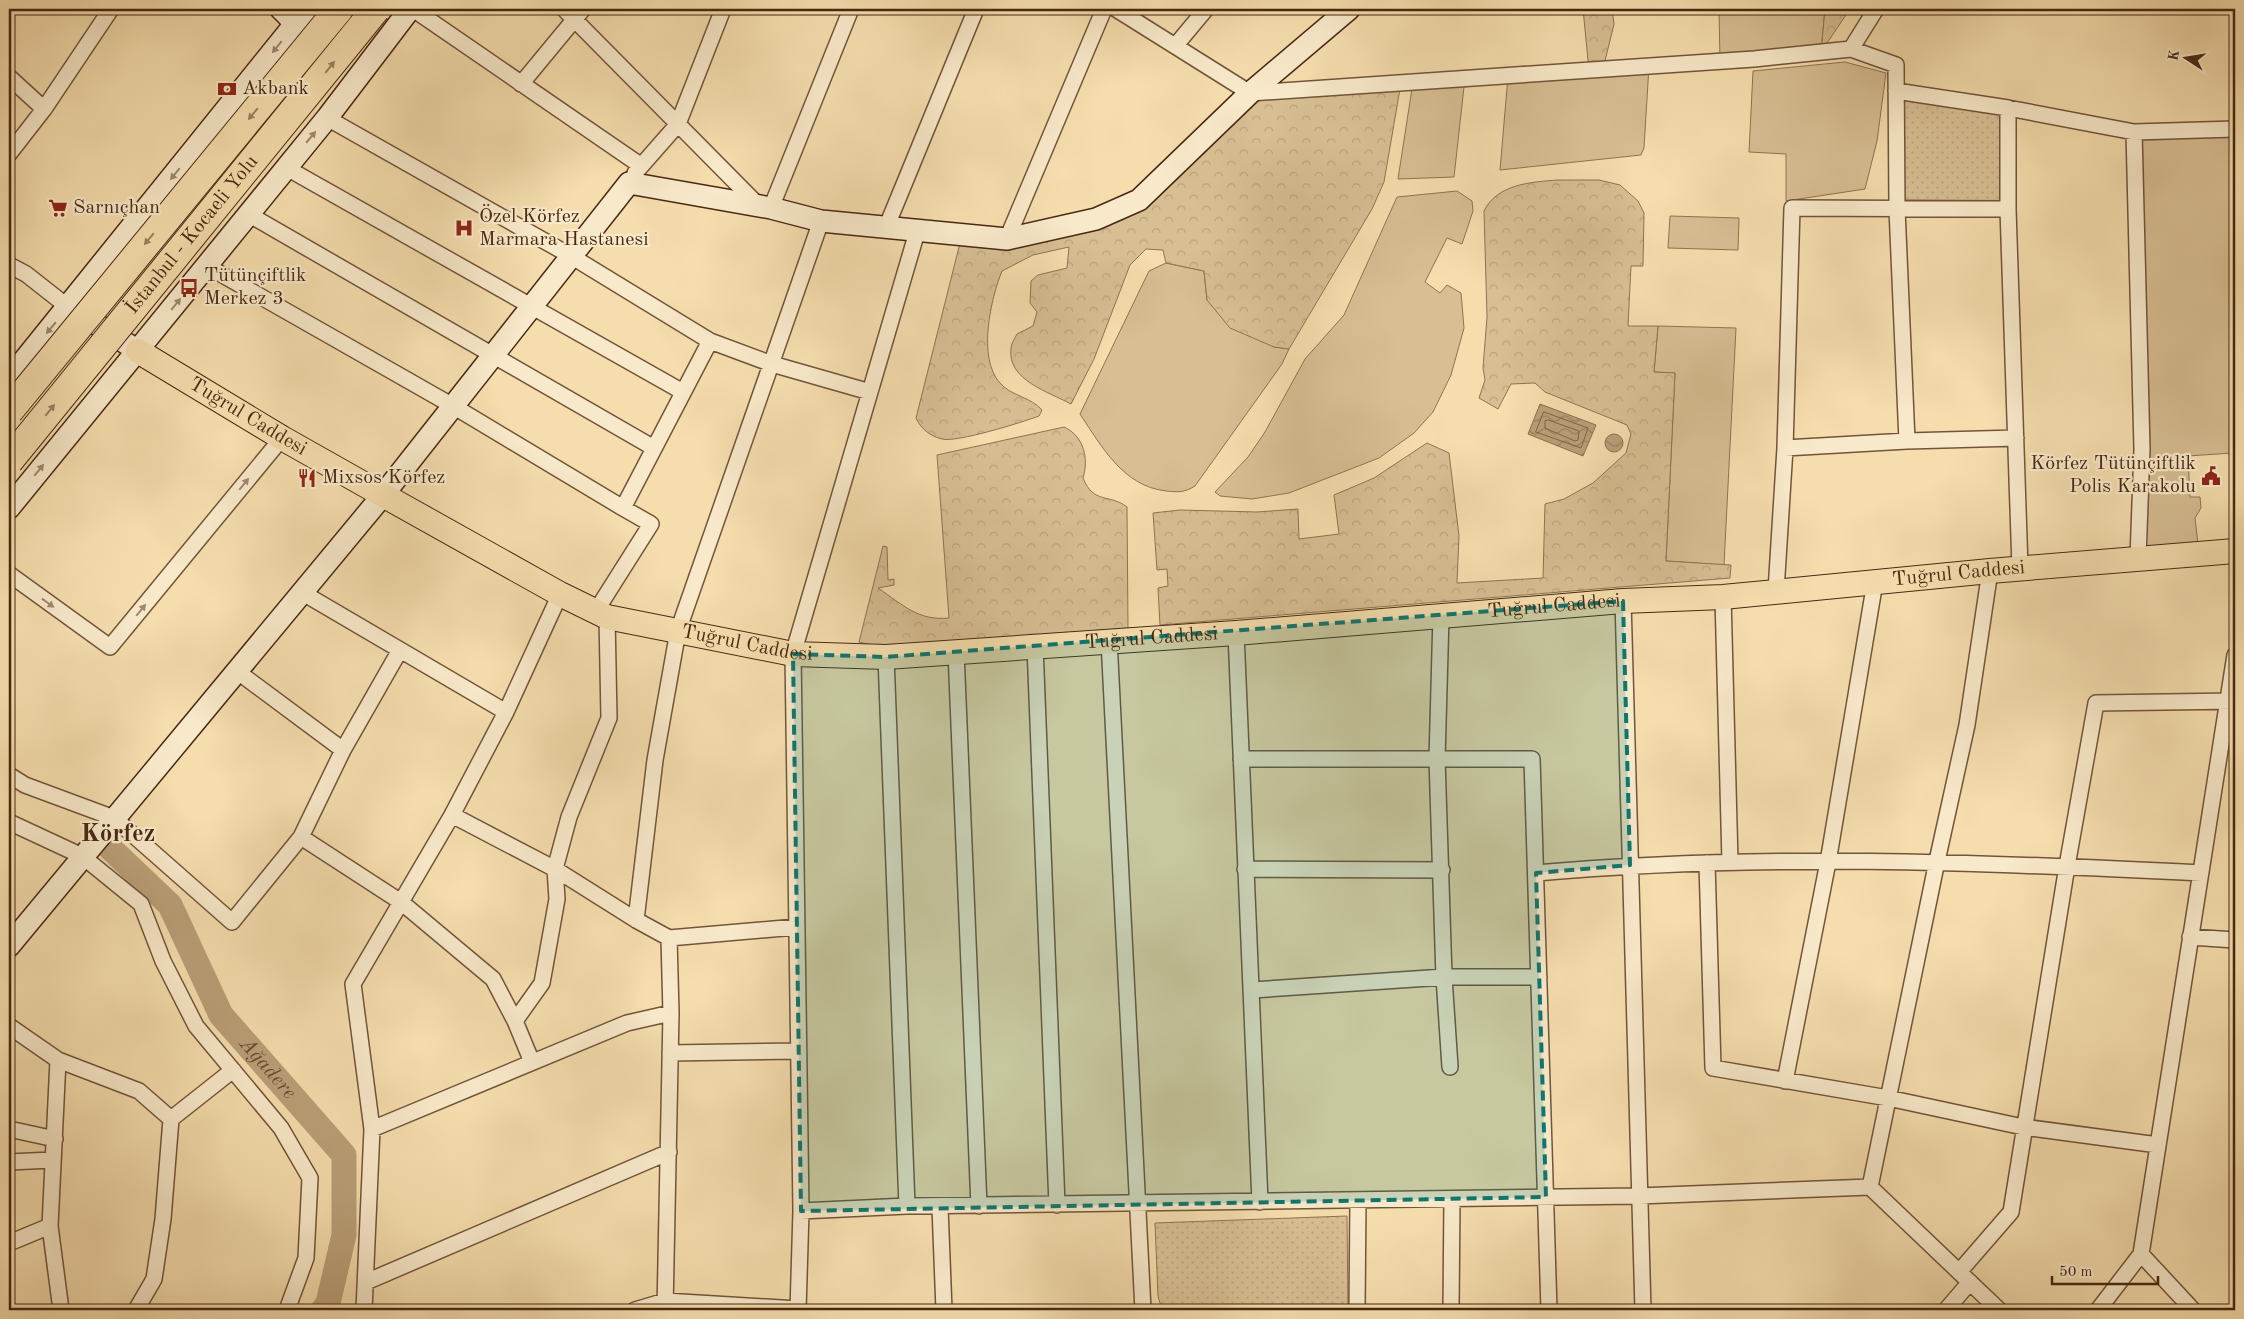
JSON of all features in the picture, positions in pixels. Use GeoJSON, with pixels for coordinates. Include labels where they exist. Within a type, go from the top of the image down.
{"type":"FeatureCollection","features":[{"type":"Feature","properties":{"kind":"highway"},"geometry":{"type":"LineString","coordinates":[[9,411],[339,9]]}},
{"type":"Feature","properties":{"kind":"highway","name":"İstanbul - Kocaeli Yolu"},"geometry":{"type":"LineString","coordinates":[[9,461],[376,9]]}},
{"type":"Feature","properties":{"kind":"main road","name":"Tuğrul Caddesi"},"geometry":{"type":"LineString","coordinates":[[144,343],[282,438],[560,594],[602,614],[794,654],[886,657],[1109,640],[1236,633],[1623,601],[1724,596],[2020,568],[2235,551]]}},
{"type":"Feature","properties":{"kind":"street"},"geometry":{"type":"LineString","coordinates":[[9,154],[44,109],[111,9]]}},
{"type":"Feature","properties":{"kind":"street"},"geometry":{"type":"LineString","coordinates":[[9,508],[207,266],[285,167],[327,118],[412,9],[521,84],[634,174],[821,221],[917,232],[1007,239],[1096,219],[1140,200],[1250,93],[1349,9]]}},
{"type":"Feature","properties":{"kind":"street"},"geometry":{"type":"LineString","coordinates":[[9,946],[383,495],[634,174],[678,124],[723,9]]}},
{"type":"Feature","properties":{"kind":"street"},"geometry":{"type":"LineString","coordinates":[[765,207],[851,9]]}},
{"type":"Feature","properties":{"kind":"street"},"geometry":{"type":"LineString","coordinates":[[886,228],[976,9]]}},
{"type":"Feature","properties":{"kind":"street"},"geometry":{"type":"LineString","coordinates":[[1007,239],[1104,9]]}},
{"type":"Feature","properties":{"kind":"street"},"geometry":{"type":"LineString","coordinates":[[1116,9],[1250,93],[1754,59],[1850,49],[1896,65],[1897,209],[1907,441]]}},
{"type":"Feature","properties":{"kind":"street"},"geometry":{"type":"LineString","coordinates":[[1176,45],[1206,9]]}},
{"type":"Feature","properties":{"kind":"street"},"geometry":{"type":"LineString","coordinates":[[1850,49],[1876,9]]}},
{"type":"Feature","properties":{"kind":"street"},"geometry":{"type":"LineString","coordinates":[[521,84],[574,12],[678,124],[765,207]]}},
{"type":"Feature","properties":{"kind":"street"},"geometry":{"type":"LineString","coordinates":[[9,379],[83,289],[295,14]]}},
{"type":"Feature","properties":{"kind":"street"},"geometry":{"type":"LineString","coordinates":[[9,77],[44,109]]}},
{"type":"Feature","properties":{"kind":"street"},"geometry":{"type":"LineString","coordinates":[[1896,91],[2008,108],[2134,132],[2235,129]]}},
{"type":"Feature","properties":{"kind":"street"},"geometry":{"type":"LineString","coordinates":[[2008,108],[2008,209],[2020,568]]}},
{"type":"Feature","properties":{"kind":"street"},"geometry":{"type":"LineString","coordinates":[[327,118],[571,256],[710,341],[772,364],[870,392]]}},
{"type":"Feature","properties":{"kind":"street"},"geometry":{"type":"LineString","coordinates":[[2134,132],[2142,449],[2138,558]]}},
{"type":"Feature","properties":{"kind":"street"},"geometry":{"type":"LineString","coordinates":[[285,167],[683,392]]}},
{"type":"Feature","properties":{"kind":"street"},"geometry":{"type":"LineString","coordinates":[[1776,591],[1785,448],[1792,208],[2008,209]]}},
{"type":"Feature","properties":{"kind":"street"},"geometry":{"type":"LineString","coordinates":[[248,214],[654,448]]}},
{"type":"Feature","properties":{"kind":"street"},"geometry":{"type":"LineString","coordinates":[[636,920],[655,760],[678,631],[821,221]]}},
{"type":"Feature","properties":{"kind":"street"},"geometry":{"type":"LineString","coordinates":[[635,1310],[665,1306],[798,1310],[800,1211],[794,654],[917,232]]}},
{"type":"Feature","properties":{"kind":"street"},"geometry":{"type":"LineString","coordinates":[[9,265],[26,274],[68,307],[144,343]]}},
{"type":"Feature","properties":{"kind":"street"},"geometry":{"type":"LineString","coordinates":[[207,266],[453,406],[651,524],[602,614],[609,718],[569,817],[555,869],[556,899],[542,983],[515,1021]]}},
{"type":"Feature","properties":{"kind":"street"},"geometry":{"type":"LineString","coordinates":[[83,289],[82,303],[84,309],[128,337],[136,338],[144,343]]}},
{"type":"Feature","properties":{"kind":"street"},"geometry":{"type":"LineString","coordinates":[[623,508],[710,341]]}},
{"type":"Feature","properties":{"kind":"street"},"geometry":{"type":"LineString","coordinates":[[9,574],[110,647],[282,438]]}},
{"type":"Feature","properties":{"kind":"street"},"geometry":{"type":"LineString","coordinates":[[1785,448],[1907,441],[2016,438]]}},
{"type":"Feature","properties":{"kind":"street"},"geometry":{"type":"LineString","coordinates":[[1870,1187],[1967,725],[1990,571]]}},
{"type":"Feature","properties":{"kind":"street"},"geometry":{"type":"LineString","coordinates":[[1785,1081],[1828,862],[1875,582]]}},
{"type":"Feature","properties":{"kind":"street"},"geometry":{"type":"LineString","coordinates":[[303,593],[506,712]]}},
{"type":"Feature","properties":{"kind":"street"},"geometry":{"type":"LineString","coordinates":[[364,1310],[372,1129],[353,984],[452,815],[506,712],[560,594]]}},
{"type":"Feature","properties":{"kind":"street"},"geometry":{"type":"LineString","coordinates":[[1724,596],[1730,862]]}},
{"type":"Feature","properties":{"kind":"street"},"geometry":{"type":"LineString","coordinates":[[1623,601],[1642,1310]]}},
{"type":"Feature","properties":{"kind":"street"},"geometry":{"type":"LineString","coordinates":[[1441,616],[1437,759],[1444,977],[1450,1067]]}},
{"type":"Feature","properties":{"kind":"street"},"geometry":{"type":"LineString","coordinates":[[1236,633],[1260,1202]]}},
{"type":"Feature","properties":{"kind":"street"},"geometry":{"type":"LineString","coordinates":[[1109,640],[1136,1204],[1143,1310]]}},
{"type":"Feature","properties":{"kind":"street"},"geometry":{"type":"LineString","coordinates":[[1035,646],[1057,1205]]}},
{"type":"Feature","properties":{"kind":"street"},"geometry":{"type":"LineString","coordinates":[[9,775],[25,784],[114,818],[232,922],[300,837],[343,750],[400,650]]}},
{"type":"Feature","properties":{"kind":"street"},"geometry":{"type":"LineString","coordinates":[[956,652],[979,1206]]}},
{"type":"Feature","properties":{"kind":"street"},"geometry":{"type":"LineString","coordinates":[[2098,1310],[2141,1254],[2190,937],[2232,701],[2235,655]]}},
{"type":"Feature","properties":{"kind":"street"},"geometry":{"type":"LineString","coordinates":[[886,657],[908,1206]]}},
{"type":"Feature","properties":{"kind":"street"},"geometry":{"type":"LineString","coordinates":[[238,672],[343,750]]}},
{"type":"Feature","properties":{"kind":"street"},"geometry":{"type":"LineString","coordinates":[[1946,1310],[1965,1278],[2011,1212],[2066,866],[2096,703],[2232,701]]}},
{"type":"Feature","properties":{"kind":"street"},"geometry":{"type":"LineString","coordinates":[[1241,759],[1532,759],[1549,1310]]}},
{"type":"Feature","properties":{"kind":"street"},"geometry":{"type":"LineString","coordinates":[[452,815],[555,869],[636,920],[669,938],[796,927]]}},
{"type":"Feature","properties":{"kind":"street"},"geometry":{"type":"LineString","coordinates":[[9,822],[82,856],[141,904],[163,961],[196,1026],[281,1128],[310,1178],[306,1258],[287,1310]]}},
{"type":"Feature","properties":{"kind":"street"},"geometry":{"type":"LineString","coordinates":[[300,837],[401,902],[493,979],[515,1021],[532,1062]]}},
{"type":"Feature","properties":{"kind":"street"},"geometry":{"type":"LineString","coordinates":[[1536,873],[1630,865],[1730,862],[1937,861],[2202,873]]}},
{"type":"Feature","properties":{"kind":"street"},"geometry":{"type":"LineString","coordinates":[[1707,863],[1713,1068],[1888,1098],[2023,1127],[2158,1145]]}},
{"type":"Feature","properties":{"kind":"street"},"geometry":{"type":"LineString","coordinates":[[1245,869],[1442,870]]}},
{"type":"Feature","properties":{"kind":"street"},"geometry":{"type":"LineString","coordinates":[[2190,937],[2235,940]]}},
{"type":"Feature","properties":{"kind":"street"},"geometry":{"type":"LineString","coordinates":[[665,1306],[671,1013],[669,938]]}},
{"type":"Feature","properties":{"kind":"street"},"geometry":{"type":"LineString","coordinates":[[1252,990],[1444,977],[1540,977]]}},
{"type":"Feature","properties":{"kind":"street"},"geometry":{"type":"LineString","coordinates":[[372,1129],[627,1023],[671,1013]]}},
{"type":"Feature","properties":{"kind":"street"},"geometry":{"type":"LineString","coordinates":[[9,1026],[58,1060],[138,1091],[171,1119]]}},
{"type":"Feature","properties":{"kind":"street"},"geometry":{"type":"LineString","coordinates":[[670,1052],[798,1051]]}},
{"type":"Feature","properties":{"kind":"street"},"geometry":{"type":"LineString","coordinates":[[58,1060],[50,1226],[61,1310]]}},
{"type":"Feature","properties":{"kind":"street"},"geometry":{"type":"LineString","coordinates":[[136,1310],[154,1279],[163,1218],[171,1119],[233,1070]]}},
{"type":"Feature","properties":{"kind":"street"},"geometry":{"type":"LineString","coordinates":[[9,1129],[55,1139]]}},
{"type":"Feature","properties":{"kind":"street"},"geometry":{"type":"LineString","coordinates":[[366,1282],[668,1152]]}},
{"type":"Feature","properties":{"kind":"street"},"geometry":{"type":"LineString","coordinates":[[9,1162],[52,1160]]}},
{"type":"Feature","properties":{"kind":"street"},"geometry":{"type":"LineString","coordinates":[[800,1211],[908,1206],[1639,1196],[1870,1187],[1999,1310]]}},
{"type":"Feature","properties":{"kind":"street"},"geometry":{"type":"LineString","coordinates":[[1451,1310],[1452,1199]]}},
{"type":"Feature","properties":{"kind":"street"},"geometry":{"type":"LineString","coordinates":[[1357,1310],[1358,1200]]}},
{"type":"Feature","properties":{"kind":"street"},"geometry":{"type":"LineString","coordinates":[[940,1207],[944,1310]]}},
{"type":"Feature","properties":{"kind":"street"},"geometry":{"type":"LineString","coordinates":[[9,1243],[50,1226]]}},
{"type":"Feature","properties":{"kind":"street"},"geometry":{"type":"LineString","coordinates":[[2141,1254],[2193,1310]]}},
{"type":"Feature","properties":{"kind":"highlighted area"},"geometry":{"type":"Polygon","coordinates":[[[1623,601],[1630,865],[1536,873],[1546,1197],[801,1211],[793,654],[886,657],[1623,601]]]}},
{"type":"Feature","properties":{"kind":"green space"},"geometry":{"type":"Polygon","coordinates":[[[1583,9],[1612,9],[1614,24],[1603,69],[1589,70],[1583,9]]]}},
{"type":"Feature","properties":{"kind":"green space"},"geometry":{"type":"Polygon","coordinates":[[[1719,9],[1825,9],[1821,52],[1720,61],[1719,9]]]}},
{"type":"Feature","properties":{"kind":"green space"},"geometry":{"type":"Polygon","coordinates":[[[1825,9],[1850,9],[1821,52],[1825,9]]]}},
{"type":"Feature","properties":{"kind":"green space"},"geometry":{"type":"Polygon","coordinates":[[[1845,62],[1886,73],[1877,141],[1865,189],[1786,201],[1786,154],[1749,152],[1753,71],[1845,62]]]}},
{"type":"Feature","properties":{"kind":"green space"},"geometry":{"type":"Polygon","coordinates":[[[1649,66],[1644,148],[1641,155],[1500,170],[1508,76],[1649,66]]]}},
{"type":"Feature","properties":{"kind":"green space"},"geometry":{"type":"Polygon","coordinates":[[[1465,78],[1454,177],[1398,179],[1413,82],[1465,78]]]}},
{"type":"Feature","properties":{"kind":"green space"},"geometry":{"type":"Polygon","coordinates":[[[1401,83],[1384,182],[1372,209],[1289,349],[1274,347],[1230,328],[1207,300],[1204,271],[1166,263],[1163,250],[1146,249],[1130,265],[1094,359],[1071,404],[1031,384],[1022,377],[1012,360],[1011,349],[1017,334],[1033,326],[1037,312],[1030,303],[1031,281],[1038,275],[1067,268],[1069,247],[1033,255],[1002,271],[990,312],[988,344],[989,359],[993,372],[1000,383],[1010,391],[1027,399],[1042,410],[1039,416],[990,431],[950,439],[934,436],[920,426],[916,418],[962,235],[1007,239],[1139,200],[1250,93],[1401,83]]]}},
{"type":"Feature","properties":{"kind":"green space"},"geometry":{"type":"Polygon","coordinates":[[[1896,91],[2008,108],[2008,209],[1897,209],[1896,91]]]}},
{"type":"Feature","properties":{"kind":"green space"},"geometry":{"type":"Polygon","coordinates":[[[2235,129],[2235,497],[2232,453],[2188,456],[2190,497],[2200,497],[2201,508],[2195,518],[2198,544],[2138,548],[2134,132],[2235,129]]]}},
{"type":"Feature","properties":{"kind":"green space"},"geometry":{"type":"Polygon","coordinates":[[[1558,180],[1599,180],[1620,185],[1638,201],[1644,213],[1643,266],[1631,266],[1628,326],[1658,326],[1654,372],[1675,373],[1666,561],[1731,565],[1730,578],[1160,625],[1158,588],[1168,586],[1167,569],[1157,570],[1153,513],[1180,510],[1257,512],[1298,509],[1299,539],[1339,534],[1334,495],[1374,478],[1427,443],[1449,453],[1459,536],[1457,583],[1543,578],[1545,504],[1564,499],[1593,483],[1626,453],[1631,434],[1627,425],[1545,392],[1535,383],[1511,384],[1498,409],[1479,398],[1485,380],[1483,368],[1487,317],[1484,211],[1497,195],[1506,190],[1526,184],[1558,180]]]}},
{"type":"Feature","properties":{"kind":"green space"},"geometry":{"type":"Polygon","coordinates":[[[1457,191],[1472,201],[1473,211],[1462,244],[1447,238],[1425,282],[1440,293],[1447,285],[1461,293],[1464,328],[1451,375],[1433,412],[1414,433],[1379,458],[1289,493],[1252,499],[1220,496],[1215,492],[1248,457],[1265,432],[1305,359],[1344,315],[1397,197],[1457,191]]]}},
{"type":"Feature","properties":{"kind":"green space"},"geometry":{"type":"Polygon","coordinates":[[[1670,216],[1739,218],[1738,250],[1668,248],[1670,216]]]}},
{"type":"Feature","properties":{"kind":"green space"},"geometry":{"type":"Polygon","coordinates":[[[1166,263],[1204,271],[1207,300],[1274,347],[1289,349],[1282,364],[1195,486],[1178,492],[1151,488],[1138,482],[1126,473],[1106,452],[1080,414],[1149,271],[1166,263]]]}},
{"type":"Feature","properties":{"kind":"green space"},"geometry":{"type":"Polygon","coordinates":[[[1658,326],[1736,328],[1724,565],[1666,561],[1675,373],[1654,372],[1658,326]]]}},
{"type":"Feature","properties":{"kind":"green space"},"geometry":{"type":"Polygon","coordinates":[[[1064,427],[1076,436],[1083,449],[1085,471],[1083,478],[1087,486],[1097,495],[1114,500],[1127,507],[1128,628],[884,648],[859,642],[883,546],[887,547],[888,580],[894,579],[894,585],[878,588],[903,606],[920,614],[928,617],[949,618],[937,455],[1064,427]]]}},
{"type":"Feature","properties":{"kind":"green space"},"geometry":{"type":"Polygon","coordinates":[[[1347,1216],[1348,1310],[1162,1310],[1158,1296],[1155,1223],[1347,1216]]]}},
{"type":"Feature","properties":{"kind":"water"},"geometry":{"type":"Polygon","coordinates":[[[1540,404],[1596,425],[1583,456],[1528,434],[1540,404]]]}},
{"type":"Feature","properties":{"kind":"water"},"geometry":{"type":"Polygon","coordinates":[[[1614,434],[1622,439],[1623,443],[1618,451],[1614,452],[1606,447],[1605,443],[1610,435],[1614,434]]]}},
{"type":"Feature","properties":{"kind":"waterway","name":"Ağadere"},"geometry":{"type":"LineString","coordinates":[[110,848],[170,905],[221,1015],[344,1155],[344,1235],[328,1303],[323,1310]]}},
{"type":"Feature","properties":{"kind":"place","name":"Akbank"},"geometry":{"type":"Point","coordinates":[227,89]}},
{"type":"Feature","properties":{"kind":"place","name":"Sarnıçhan"},"geometry":{"type":"Point","coordinates":[58,208]}},
{"type":"Feature","properties":{"kind":"place","name":"Özel Körfez Marmara Hastanesi"},"geometry":{"type":"Point","coordinates":[464,228]}},
{"type":"Feature","properties":{"kind":"place","name":"Tütünçiftlik Merkez 3"},"geometry":{"type":"Point","coordinates":[189,288]}},
{"type":"Feature","properties":{"kind":"place","name":"Körfez Tütünçiftlik Polis Karakolu"},"geometry":{"type":"Point","coordinates":[2211,476]}},
{"type":"Feature","properties":{"kind":"place","name":"Mixsos Körfez"},"geometry":{"type":"Point","coordinates":[307,478]}},
{"type":"Feature","properties":{"kind":"district","name":"Körfez"},"geometry":{"type":"Point","coordinates":[118,834]}}]}
